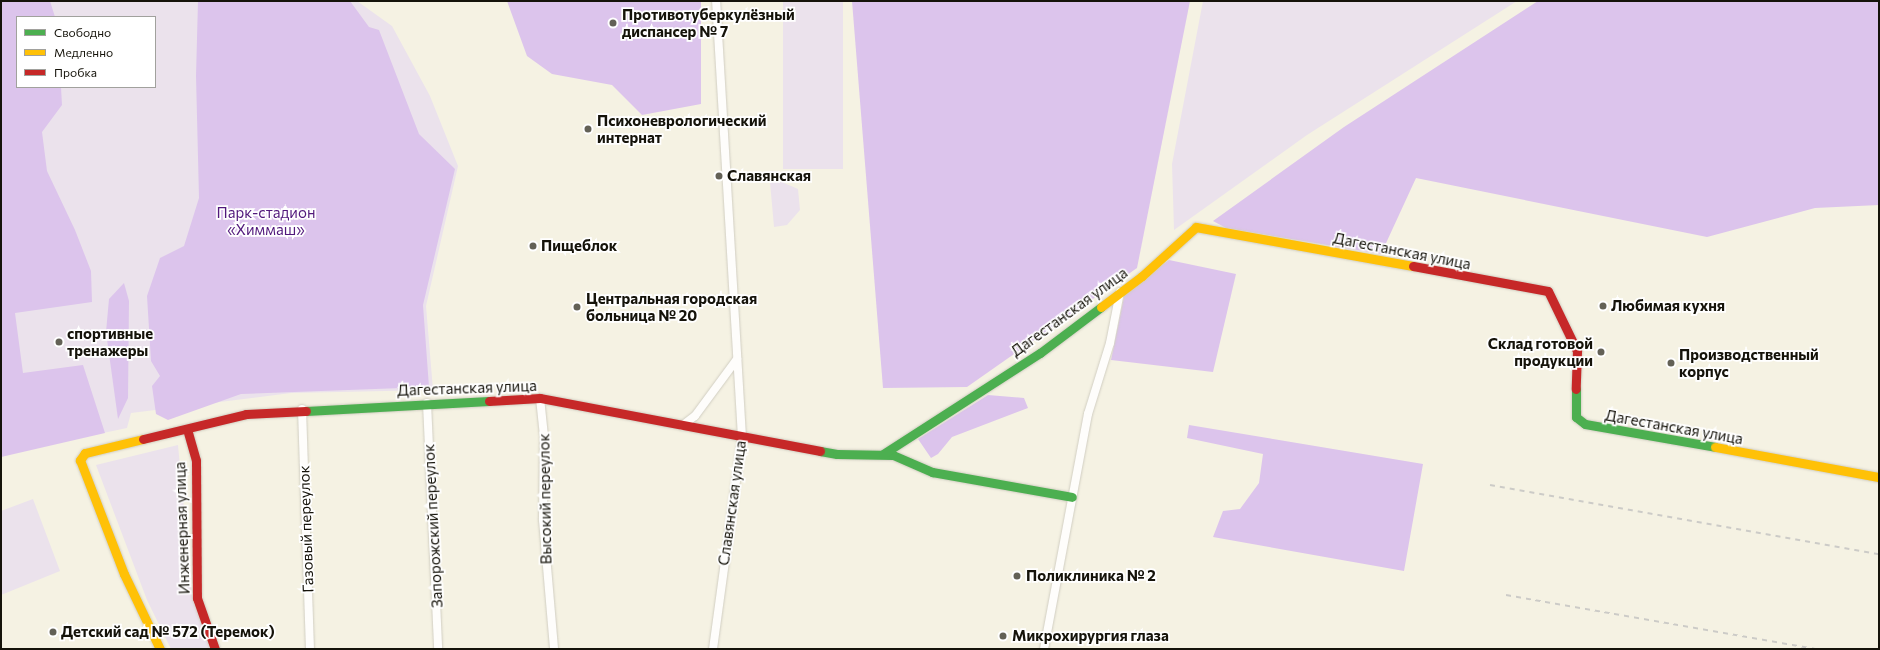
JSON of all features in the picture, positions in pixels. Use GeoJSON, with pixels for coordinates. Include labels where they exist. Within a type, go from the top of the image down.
{"type":"FeatureCollection","features":[{"type":"Feature","properties":{"kind":"street","name":"Славянская улица"},"geometry":{"type":"LineString","coordinates":[[713,649],[742,437],[716,1]]}},
{"type":"Feature","properties":{"kind":"street","name":"Дагестанская улица"},"geometry":{"type":"LineString","coordinates":[[883,454],[1040,353],[1142,276],[1196,227],[1548,291],[1577,351],[1576,417],[1585,424],[1879,477]]}},
{"type":"Feature","properties":{"kind":"street"},"geometry":{"type":"LineString","coordinates":[[1044,649],[1088,414],[1110,343],[1120,292]]}},
{"type":"Feature","properties":{"kind":"street"},"geometry":{"type":"LineString","coordinates":[[682,426],[695,416],[734,365],[738,356]]}},
{"type":"Feature","properties":{"kind":"street","name":"Дагестанская улица"},"geometry":{"type":"LineString","coordinates":[[160,649],[124,574],[80,460],[85,453],[246,414],[302,409],[540,398],[682,426],[850,456],[883,454],[898,456],[932,472],[1072,497]]}},
{"type":"Feature","properties":{"kind":"street","name":"Высокий переулок"},"geometry":{"type":"LineString","coordinates":[[540,398],[544,434],[543,520],[554,649]]}},
{"type":"Feature","properties":{"kind":"street","name":"Запорожский переулок"},"geometry":{"type":"LineString","coordinates":[[427,403],[438,649]]}},
{"type":"Feature","properties":{"kind":"street","name":"Газовый переулок"},"geometry":{"type":"LineString","coordinates":[[302,409],[310,649]]}},
{"type":"Feature","properties":{"kind":"street","name":"Инженерная улица"},"geometry":{"type":"LineString","coordinates":[[188,429],[196,461],[198,598],[215,649]]}},
{"type":"Feature","properties":{"kind":"green space","name":"Парк-стадион «Химмаш»"},"geometry":{"type":"Polygon","coordinates":[[[1,1],[357,1],[392,26],[430,96],[458,166],[426,306],[433,390],[291,393],[131,413],[127,428],[36,447],[1,457],[1,1]]]}},
{"type":"Feature","properties":{"kind":"green space"},"geometry":{"type":"Polygon","coordinates":[[[1,1],[50,1],[55,16],[16,16],[16,88],[61,88],[62,105],[42,132],[47,171],[75,230],[91,271],[92,302],[15,313],[23,373],[83,365],[105,433],[1,457],[1,1]]]}},
{"type":"Feature","properties":{"kind":"green space"},"geometry":{"type":"Polygon","coordinates":[[[198,1],[350,1],[369,27],[379,30],[419,134],[455,169],[423,305],[429,387],[241,394],[168,420],[156,414],[152,386],[160,376],[151,361],[147,296],[160,258],[184,246],[199,198],[196,76],[198,1]]]}},
{"type":"Feature","properties":{"kind":"green space"},"geometry":{"type":"Polygon","coordinates":[[[507,1],[701,1],[701,104],[642,115],[612,85],[552,74],[527,56],[507,1]]]}},
{"type":"Feature","properties":{"kind":"green space"},"geometry":{"type":"Polygon","coordinates":[[[783,1],[843,1],[843,169],[783,169],[783,1]]]}},
{"type":"Feature","properties":{"kind":"green space"},"geometry":{"type":"Polygon","coordinates":[[[852,1],[1190,1],[1137,268],[967,387],[883,388],[852,1]]]}},
{"type":"Feature","properties":{"kind":"green space"},"geometry":{"type":"Polygon","coordinates":[[[1203,1],[1517,1],[1307,135],[1174,230],[1172,164],[1203,1]]]}},
{"type":"Feature","properties":{"kind":"green space"},"geometry":{"type":"Polygon","coordinates":[[[1538,1],[1879,1],[1879,205],[1815,208],[1707,237],[1416,178],[1381,254],[1226,228],[1213,221],[1344,127],[1538,1]]]}},
{"type":"Feature","properties":{"kind":"green space"},"geometry":{"type":"Polygon","coordinates":[[[769,171],[778,171],[784,183],[798,189],[800,210],[787,225],[774,227],[769,171]]]}},
{"type":"Feature","properties":{"kind":"green space"},"geometry":{"type":"Polygon","coordinates":[[[1169,260],[1236,274],[1213,372],[1111,360],[1125,292],[1169,260]]]}},
{"type":"Feature","properties":{"kind":"green space"},"geometry":{"type":"Polygon","coordinates":[[[124,283],[129,301],[128,398],[118,419],[106,332],[109,299],[124,283]]]}},
{"type":"Feature","properties":{"kind":"green space"},"geometry":{"type":"Polygon","coordinates":[[[988,395],[1024,398],[1028,408],[952,437],[938,454],[931,458],[918,439],[988,395]]]}},
{"type":"Feature","properties":{"kind":"green space"},"geometry":{"type":"Polygon","coordinates":[[[1189,425],[1423,464],[1404,571],[1213,537],[1223,511],[1240,509],[1259,483],[1263,454],[1187,438],[1189,425]]]}},
{"type":"Feature","properties":{"kind":"green space"},"geometry":{"type":"Polygon","coordinates":[[[178,445],[192,595],[213,649],[171,649],[147,600],[96,465],[178,445]]]}},
{"type":"Feature","properties":{"kind":"green space"},"geometry":{"type":"Polygon","coordinates":[[[33,499],[60,571],[1,595],[1,511],[33,499]]]}},
{"type":"Feature","properties":{"kind":"railway"},"geometry":{"type":"LineString","coordinates":[[1490,485],[1879,554]]}},
{"type":"Feature","properties":{"kind":"railway"},"geometry":{"type":"LineString","coordinates":[[1506,595],[1814,649]]}},
{"type":"Feature","properties":{"kind":"traffic: fast"},"geometry":{"type":"LineString","coordinates":[[883,454],[1040,353],[1101,307]]}},
{"type":"Feature","properties":{"kind":"traffic: fast"},"geometry":{"type":"LineString","coordinates":[[1576,389],[1576,417],[1585,424],[1715,447]]}},
{"type":"Feature","properties":{"kind":"traffic: fast"},"geometry":{"type":"LineString","coordinates":[[306,411],[489,401]]}},
{"type":"Feature","properties":{"kind":"traffic: fast"},"geometry":{"type":"LineString","coordinates":[[820,451],[837,454],[893,455],[932,472],[1072,497]]}},
{"type":"Feature","properties":{"kind":"traffic: slow"},"geometry":{"type":"LineString","coordinates":[[1101,307],[1142,276],[1196,227],[1413,266]]}},
{"type":"Feature","properties":{"kind":"traffic: slow"},"geometry":{"type":"LineString","coordinates":[[143,439],[85,453],[80,460],[124,574],[160,649]]}},
{"type":"Feature","properties":{"kind":"traffic: slow"},"geometry":{"type":"LineString","coordinates":[[1715,447],[1879,477]]}},
{"type":"Feature","properties":{"kind":"traffic: jam"},"geometry":{"type":"LineString","coordinates":[[1413,266],[1548,291],[1577,351],[1576,389]]}},
{"type":"Feature","properties":{"kind":"traffic: jam"},"geometry":{"type":"LineString","coordinates":[[489,401],[540,398],[820,451]]}},
{"type":"Feature","properties":{"kind":"traffic: jam"},"geometry":{"type":"LineString","coordinates":[[143,439],[246,414],[306,411]]}},
{"type":"Feature","properties":{"kind":"traffic: jam"},"geometry":{"type":"LineString","coordinates":[[187,429],[196,461],[197,598],[215,649]]}},
{"type":"Feature","properties":{"kind":"place","name":"Противотуберкулёзный диспансер № 7"},"geometry":{"type":"Point","coordinates":[613,23]}},
{"type":"Feature","properties":{"kind":"place","name":"Психоневрологический интернат"},"geometry":{"type":"Point","coordinates":[588,129]}},
{"type":"Feature","properties":{"kind":"place","name":"Славянская"},"geometry":{"type":"Point","coordinates":[719,176]}},
{"type":"Feature","properties":{"kind":"place","name":"Пищеблок"},"geometry":{"type":"Point","coordinates":[533,246]}},
{"type":"Feature","properties":{"kind":"place","name":"Любимая кухня"},"geometry":{"type":"Point","coordinates":[1603,306]}},
{"type":"Feature","properties":{"kind":"place","name":"Центральная городская больница № 20"},"geometry":{"type":"Point","coordinates":[577,307]}},
{"type":"Feature","properties":{"kind":"place","name":"спортивные тренажеры"},"geometry":{"type":"Point","coordinates":[59,342]}},
{"type":"Feature","properties":{"kind":"place","name":"Склад готовой продукции"},"geometry":{"type":"Point","coordinates":[1601,352]}},
{"type":"Feature","properties":{"kind":"place","name":"Производственный корпус"},"geometry":{"type":"Point","coordinates":[1671,363]}},
{"type":"Feature","properties":{"kind":"place","name":"Поликлиника № 2"},"geometry":{"type":"Point","coordinates":[1017,576]}},
{"type":"Feature","properties":{"kind":"place","name":"Детский сад № 572 (Теремок)"},"geometry":{"type":"Point","coordinates":[53,632]}},
{"type":"Feature","properties":{"kind":"place","name":"Микрохирургия глаза"},"geometry":{"type":"Point","coordinates":[1003,636]}}]}
